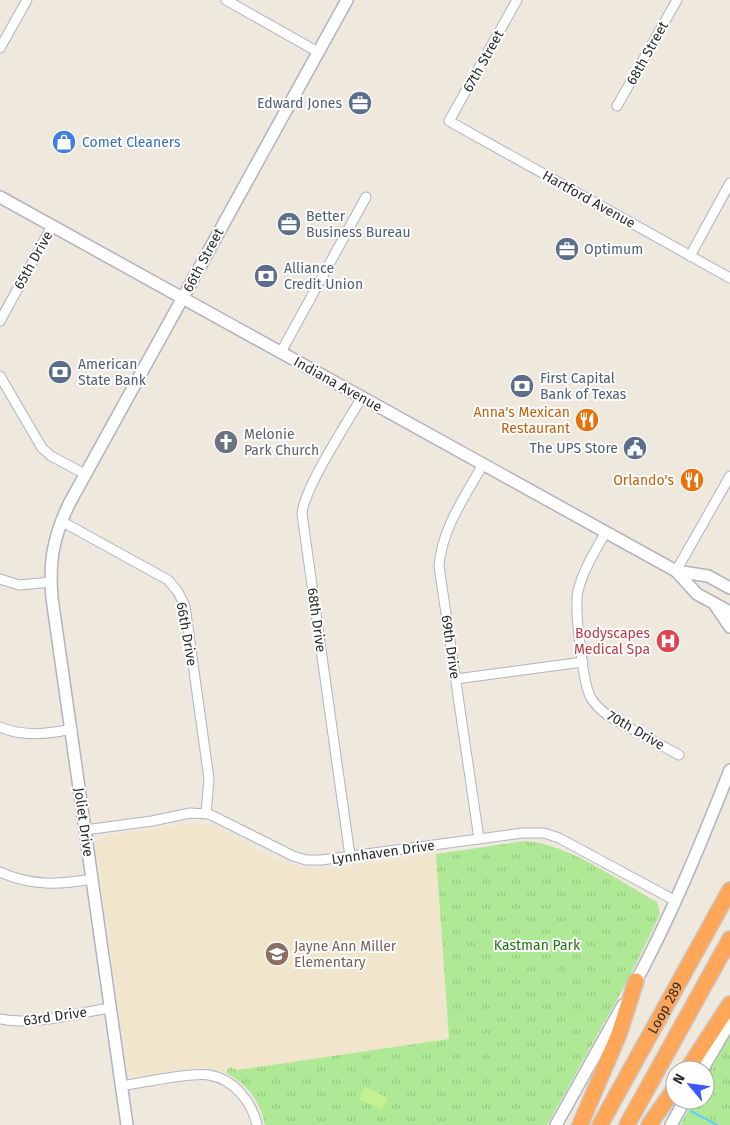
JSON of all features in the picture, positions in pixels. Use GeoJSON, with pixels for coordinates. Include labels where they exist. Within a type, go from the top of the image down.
{"type":"FeatureCollection","features":[{"type":"Feature","properties":{"kind":"highway","name":"Loop 289"},"geometry":{"type":"LineString","coordinates":[[600,1125],[730,890]]}},
{"type":"Feature","properties":{"kind":"highway","name":"Loop 289"},"geometry":{"type":"LineString","coordinates":[[627,1125],[730,939]]}},
{"type":"Feature","properties":{"kind":"highway"},"geometry":{"type":"LineString","coordinates":[[580,1125],[619,1034],[636,981]]}},
{"type":"Feature","properties":{"kind":"highway"},"geometry":{"type":"LineString","coordinates":[[694,1060],[730,1004]]}},
{"type":"Feature","properties":{"kind":"highway"},"geometry":{"type":"LineString","coordinates":[[649,1125],[665,1102]]}},
{"type":"Feature","properties":{"kind":"main road","name":"66th Street"},"geometry":{"type":"LineString","coordinates":[[61,520],[347,0]]}},
{"type":"Feature","properties":{"kind":"main road","name":"Indiana Avenue"},"geometry":{"type":"LineString","coordinates":[[0,197],[676,571],[697,594],[730,612]]}},
{"type":"Feature","properties":{"kind":"main road","name":"Joliet Drive"},"geometry":{"type":"LineString","coordinates":[[61,520],[52,547],[51,582],[127,1125]]}},
{"type":"Feature","properties":{"kind":"main road","name":"Indiana Avenue"},"geometry":{"type":"LineString","coordinates":[[676,571],[708,576],[730,588]]}},
{"type":"Feature","properties":{"kind":"main road"},"geometry":{"type":"LineString","coordinates":[[714,604],[730,627]]}},
{"type":"Feature","properties":{"kind":"main road"},"geometry":{"type":"LineString","coordinates":[[556,1125],[636,981],[676,901],[730,770]]}},
{"type":"Feature","properties":{"kind":"main road"},"geometry":{"type":"LineString","coordinates":[[708,1060],[730,1022]]}},
{"type":"Feature","properties":{"kind":"main road"},"geometry":{"type":"LineString","coordinates":[[671,1125],[679,1110]]}},
{"type":"Feature","properties":{"kind":"street"},"geometry":{"type":"LineString","coordinates":[[0,48],[27,0]]}},
{"type":"Feature","properties":{"kind":"street"},"geometry":{"type":"LineString","coordinates":[[226,0],[318,52]]}},
{"type":"Feature","properties":{"kind":"street","name":"67th Street"},"geometry":{"type":"LineString","coordinates":[[448,121],[517,0]]}},
{"type":"Feature","properties":{"kind":"street","name":"68th Street"},"geometry":{"type":"LineString","coordinates":[[618,106],[677,0]]}},
{"type":"Feature","properties":{"kind":"street","name":"Hartford Avenue"},"geometry":{"type":"LineString","coordinates":[[448,121],[730,278]]}},
{"type":"Feature","properties":{"kind":"street"},"geometry":{"type":"LineString","coordinates":[[690,256],[730,183]]}},
{"type":"Feature","properties":{"kind":"street"},"geometry":{"type":"LineString","coordinates":[[281,352],[366,197]]}},
{"type":"Feature","properties":{"kind":"street","name":"65th Drive"},"geometry":{"type":"LineString","coordinates":[[0,321],[52,226]]}},
{"type":"Feature","properties":{"kind":"street"},"geometry":{"type":"LineString","coordinates":[[0,376],[42,448],[51,456],[85,474]]}},
{"type":"Feature","properties":{"kind":"street","name":"68th Drive"},"geometry":{"type":"LineString","coordinates":[[350,856],[302,514],[304,502],[313,483],[362,397]]}},
{"type":"Feature","properties":{"kind":"street","name":"69th Drive"},"geometry":{"type":"LineString","coordinates":[[479,839],[439,566],[440,552],[448,526],[484,464]]}},
{"type":"Feature","properties":{"kind":"street"},"geometry":{"type":"LineString","coordinates":[[676,571],[730,476]]}},
{"type":"Feature","properties":{"kind":"street","name":"66th Drive"},"geometry":{"type":"LineString","coordinates":[[61,520],[168,580],[178,592],[185,606],[209,779],[206,813]]}},
{"type":"Feature","properties":{"kind":"street","name":"70th Drive"},"geometry":{"type":"LineString","coordinates":[[606,532],[590,561],[577,594],[583,662],[590,697],[600,710],[679,755]]}},
{"type":"Feature","properties":{"kind":"street"},"geometry":{"type":"LineString","coordinates":[[0,578],[18,584],[51,582]]}},
{"type":"Feature","properties":{"kind":"street"},"geometry":{"type":"LineString","coordinates":[[456,679],[583,662]]}},
{"type":"Feature","properties":{"kind":"street"},"geometry":{"type":"LineString","coordinates":[[0,726],[16,733],[54,733],[72,729]]}},
{"type":"Feature","properties":{"kind":"street","name":"Lynnhaven Drive"},"geometry":{"type":"LineString","coordinates":[[85,830],[152,821],[190,813],[206,813],[228,822],[280,850],[306,860],[534,832],[552,835],[676,901]]}},
{"type":"Feature","properties":{"kind":"street"},"geometry":{"type":"LineString","coordinates":[[0,872],[18,880],[46,884],[92,879]]}},
{"type":"Feature","properties":{"kind":"street","name":"63rd Drive"},"geometry":{"type":"LineString","coordinates":[[0,1019],[14,1021],[33,1020],[110,1008]]}},
{"type":"Feature","properties":{"kind":"street"},"geometry":{"type":"LineString","coordinates":[[121,1086],[211,1075],[240,1092],[248,1101],[257,1125]]}},
{"type":"Feature","properties":{"kind":"shaded area","name":"Jayne Ann Miller Elementary"},"geometry":{"type":"Polygon","coordinates":[[[192,823],[208,824],[222,829],[275,859],[308,869],[330,869],[436,854],[449,1039],[237,1070],[229,1067],[226,1073],[202,1067],[136,1076],[131,1074],[127,1069],[96,845],[104,837],[192,823]]]}},
{"type":"Feature","properties":{"kind":"green space","name":"Kastman Park"},"geometry":{"type":"Polygon","coordinates":[[[526,841],[559,849],[593,865],[657,902],[660,914],[628,980],[547,1125],[265,1125],[260,1108],[252,1094],[241,1083],[226,1073],[229,1067],[237,1070],[449,1039],[436,854],[526,841]]]}},
{"type":"Feature","properties":{"kind":"green space"},"geometry":{"type":"Polygon","coordinates":[[[730,1034],[730,1125],[680,1125],[688,1110],[715,1110],[715,1061],[730,1034]]]}},
{"type":"Feature","properties":{"kind":"green space"},"geometry":{"type":"Polygon","coordinates":[[[365,1087],[388,1098],[382,1110],[359,1099],[365,1087]]]}},
{"type":"Feature","properties":{"kind":"waterway"},"geometry":{"type":"LineString","coordinates":[[691,1111],[717,1125]]}},
{"type":"Feature","properties":{"kind":"place","name":"Edward Jones"},"geometry":{"type":"Point","coordinates":[360,103]}},
{"type":"Feature","properties":{"kind":"place","name":"Comet Cleaners"},"geometry":{"type":"Point","coordinates":[64,142]}},
{"type":"Feature","properties":{"kind":"place","name":"Better Business Bureau"},"geometry":{"type":"Point","coordinates":[289,224]}},
{"type":"Feature","properties":{"kind":"place","name":"Optimum"},"geometry":{"type":"Point","coordinates":[567,249]}},
{"type":"Feature","properties":{"kind":"place","name":"Alliance Credit Union"},"geometry":{"type":"Point","coordinates":[266,276]}},
{"type":"Feature","properties":{"kind":"place","name":"American State Bank"},"geometry":{"type":"Point","coordinates":[60,372]}},
{"type":"Feature","properties":{"kind":"place","name":"First Capital Bank of Texas"},"geometry":{"type":"Point","coordinates":[522,386]}},
{"type":"Feature","properties":{"kind":"place","name":"Anna's Mexican Restaurant"},"geometry":{"type":"Point","coordinates":[587,420]}},
{"type":"Feature","properties":{"kind":"place","name":"Melonie Park Church"},"geometry":{"type":"Point","coordinates":[226,442]}},
{"type":"Feature","properties":{"kind":"place","name":"The UPS Store"},"geometry":{"type":"Point","coordinates":[635,448]}},
{"type":"Feature","properties":{"kind":"place","name":"Orlando's"},"geometry":{"type":"Point","coordinates":[692,480]}},
{"type":"Feature","properties":{"kind":"place","name":"Bodyscapes Medical Spa"},"geometry":{"type":"Point","coordinates":[668,641]}},
{"type":"Feature","properties":{"kind":"place","name":"Jayne Ann Miller Elementary"},"geometry":{"type":"Point","coordinates":[277,954]}}]}
